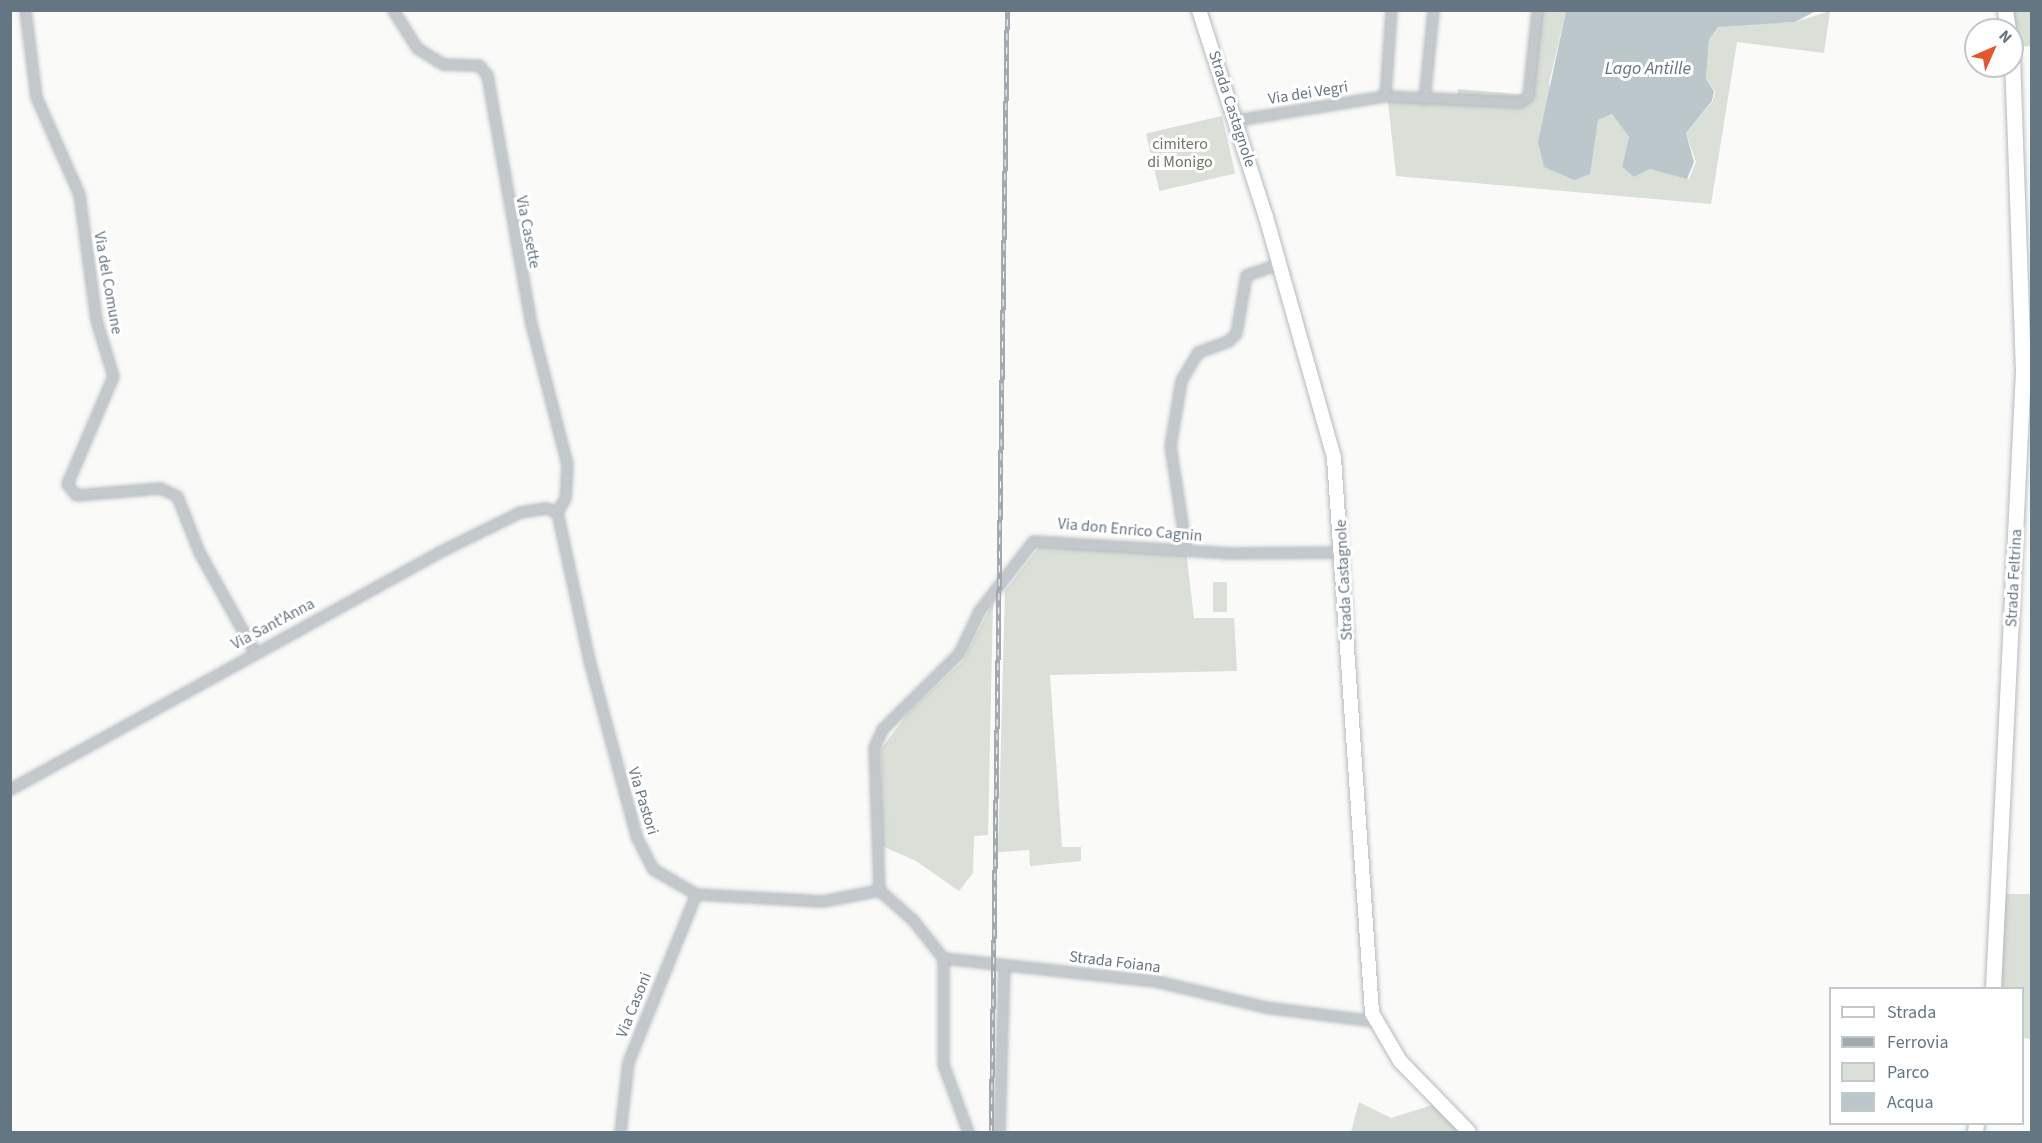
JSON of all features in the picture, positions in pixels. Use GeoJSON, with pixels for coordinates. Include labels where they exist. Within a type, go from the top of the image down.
{"type":"FeatureCollection","features":[{"type":"Feature","properties":{"kind":"main road","name":"Strada Castagnole"},"geometry":{"type":"LineString","coordinates":[[1199,10],[1280,263],[1334,458],[1343,552],[1364,933],[1375,1021],[1400,1061],[1469,1132]]}},
{"type":"Feature","properties":{"kind":"main road","name":"Strada Feltrina"},"geometry":{"type":"LineString","coordinates":[[1993,987],[2027,371],[2013,78]]}},
{"type":"Feature","properties":{"kind":"street","name":"Via del Comune"},"geometry":{"type":"LineString","coordinates":[[25,10],[36,97],[79,194],[96,320],[113,376],[67,484],[76,495],[160,488],[177,496],[199,552],[254,651]]}},
{"type":"Feature","properties":{"kind":"street","name":"Via Casette"},"geometry":{"type":"LineString","coordinates":[[393,10],[417,48],[442,64],[479,65],[487,75],[531,324],[567,464],[565,498],[557,512]]}},
{"type":"Feature","properties":{"kind":"street"},"geometry":{"type":"LineString","coordinates":[[1385,96],[1391,10]]}},
{"type":"Feature","properties":{"kind":"street"},"geometry":{"type":"LineString","coordinates":[[1424,99],[1433,10]]}},
{"type":"Feature","properties":{"kind":"street","name":"Via dei Vegri"},"geometry":{"type":"LineString","coordinates":[[1236,120],[1385,96],[1520,102],[1528,96],[1537,10]]}},
{"type":"Feature","properties":{"kind":"street"},"geometry":{"type":"LineString","coordinates":[[1186,550],[1170,446],[1181,380],[1197,352],[1228,341],[1236,333],[1246,275],[1280,263]]}},
{"type":"Feature","properties":{"kind":"street","name":"Via Sant'Anna"},"geometry":{"type":"LineString","coordinates":[[10,789],[254,651],[520,512],[546,508],[557,512]]}},
{"type":"Feature","properties":{"kind":"street","name":"Via Pastori"},"geometry":{"type":"LineString","coordinates":[[557,512],[589,660],[636,836],[653,869],[696,894],[823,901],[879,890]]}},
{"type":"Feature","properties":{"kind":"street","name":"Via don Enrico Cagnin"},"geometry":{"type":"LineString","coordinates":[[879,890],[874,747],[883,728],[959,653],[979,611],[1026,547],[1042,538],[1186,550],[1343,552]]}},
{"type":"Feature","properties":{"kind":"street"},"geometry":{"type":"LineString","coordinates":[[879,890],[912,919],[943,958],[943,1064],[968,1132]]}},
{"type":"Feature","properties":{"kind":"street","name":"Via Casoni"},"geometry":{"type":"LineString","coordinates":[[620,1132],[631,1053],[696,894]]}},
{"type":"Feature","properties":{"kind":"street","name":"Strada Foiana"},"geometry":{"type":"LineString","coordinates":[[943,958],[1156,981],[1265,1007],[1375,1021]]}},
{"type":"Feature","properties":{"kind":"street"},"geometry":{"type":"LineString","coordinates":[[999,1132],[1004,965]]}},
{"type":"Feature","properties":{"kind":"green space"},"geometry":{"type":"Polygon","coordinates":[[[1536,11],[1566,11],[1549,84],[1589,174],[1598,120],[1612,114],[1629,137],[1622,167],[1634,177],[1650,169],[1689,179],[1696,162],[1686,133],[1713,101],[1715,91],[1706,79],[1709,40],[1719,26],[1795,22],[1830,11],[1824,53],[1737,42],[1711,204],[1396,176],[1388,101],[1457,97],[1458,89],[1530,95],[1536,11]]]}},
{"type":"Feature","properties":{"kind":"green space"},"geometry":{"type":"Polygon","coordinates":[[[2012,11],[2031,11],[2031,46],[2024,46],[2024,18],[2013,18],[2012,11]]]}},
{"type":"Feature","properties":{"kind":"green space","name":"cimitero di Monigo"},"geometry":{"type":"Polygon","coordinates":[[[1222,116],[1235,173],[1159,191],[1146,134],[1222,116]]]}},
{"type":"Feature","properties":{"kind":"green space"},"geometry":{"type":"Polygon","coordinates":[[[1043,542],[1186,550],[1194,618],[1234,618],[1237,671],[1050,675],[1062,847],[1081,847],[1081,861],[1030,866],[1029,850],[998,852],[1005,591],[1043,542]]]}},
{"type":"Feature","properties":{"kind":"green space"},"geometry":{"type":"Polygon","coordinates":[[[1213,582],[1227,582],[1227,612],[1213,612],[1213,582]]]}},
{"type":"Feature","properties":{"kind":"green space"},"geometry":{"type":"Polygon","coordinates":[[[993,602],[988,835],[974,836],[973,873],[959,891],[916,861],[882,846],[881,749],[908,713],[963,661],[993,602]]]}},
{"type":"Feature","properties":{"kind":"green space"},"geometry":{"type":"Polygon","coordinates":[[[2004,894],[2031,894],[2031,1039],[2024,1038],[2024,987],[1999,987],[2004,894]]]}},
{"type":"Feature","properties":{"kind":"green space"},"geometry":{"type":"Polygon","coordinates":[[[1359,1102],[1391,1118],[1432,1105],[1460,1132],[1351,1132],[1359,1102]]]}},
{"type":"Feature","properties":{"kind":"water","name":"Lago Antille"},"geometry":{"type":"Polygon","coordinates":[[[1566,10],[1816,11],[1795,22],[1718,27],[1709,40],[1706,79],[1714,91],[1712,101],[1686,133],[1694,162],[1687,179],[1650,169],[1634,177],[1622,167],[1629,137],[1612,114],[1598,120],[1590,174],[1574,180],[1544,167],[1538,142],[1566,10]]]}},
{"type":"Feature","properties":{"kind":"railway"},"geometry":{"type":"LineString","coordinates":[[991,1132],[1007,10]]}}]}
